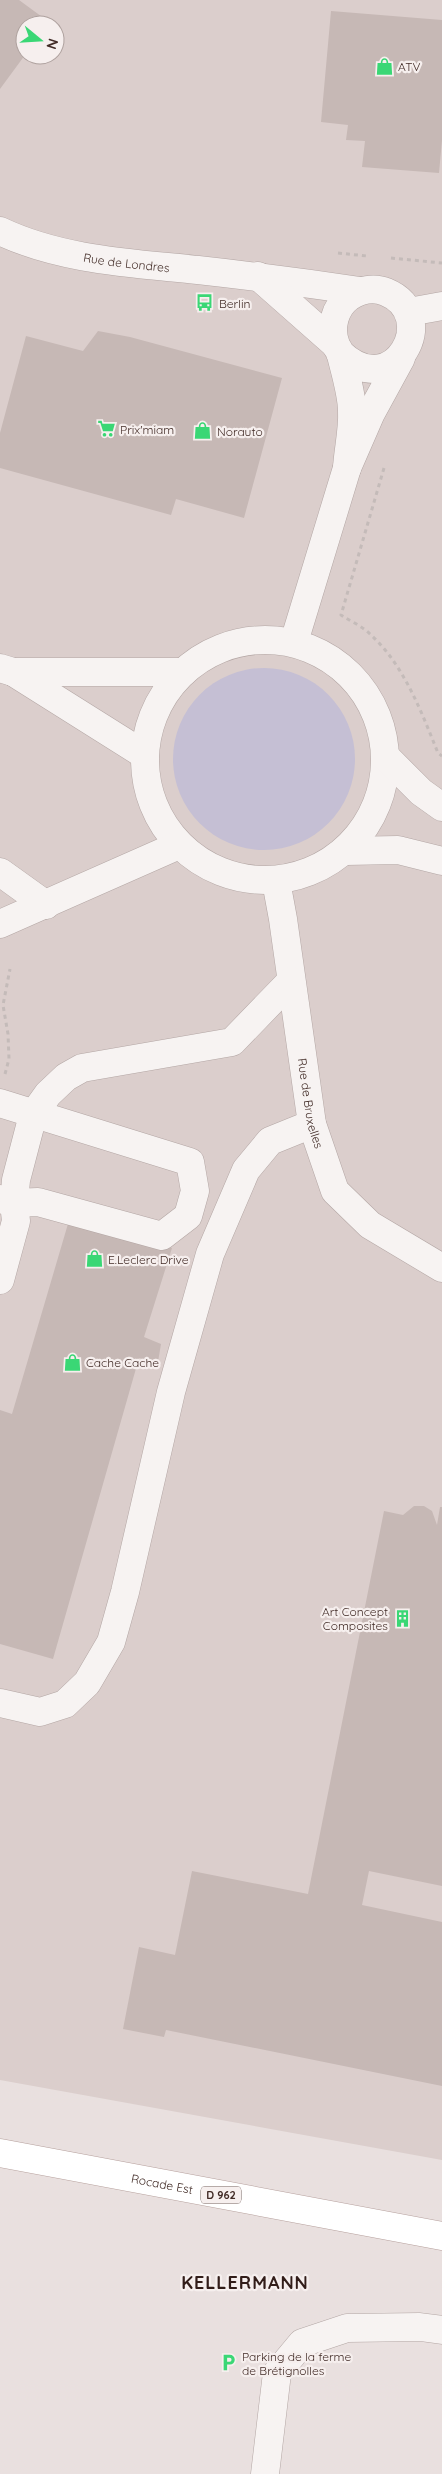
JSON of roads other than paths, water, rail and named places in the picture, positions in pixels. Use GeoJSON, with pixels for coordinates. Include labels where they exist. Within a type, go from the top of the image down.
{"type":"FeatureCollection","features":[{"type":"Feature","properties":{"kind":"main road","name":"Rocade Est"},"geometry":{"type":"LineString","coordinates":[[0,2153],[442,2236]]}},
{"type":"Feature","properties":{"kind":"street","name":"Rue de Londres"},"geometry":{"type":"LineString","coordinates":[[0,231],[16,239],[62,254],[258,276],[360,291]]}},
{"type":"Feature","properties":{"kind":"street"},"geometry":{"type":"LineString","coordinates":[[258,276],[338,349],[350,363],[363,368],[383,368],[401,358]]}},
{"type":"Feature","properties":{"kind":"street"},"geometry":{"type":"LineString","coordinates":[[294,642],[347,468],[371,413],[412,336],[409,312],[402,302],[383,291],[360,291],[349,297],[340,307],[334,318],[332,331],[352,410],[347,468]]}},
{"type":"Feature","properties":{"kind":"street"},"geometry":{"type":"LineString","coordinates":[[409,312],[442,306]]}},
{"type":"Feature","properties":{"kind":"street"},"geometry":{"type":"LineString","coordinates":[[264,639],[294,642],[331,658],[360,684],[379,718],[386,757],[384,784],[376,809],[363,832],[345,851],[313,872],[276,881],[241,879],[208,867],[179,845],[160,819],[148,788],[145,755],[150,725],[163,696],[183,672],[206,654],[235,643],[264,639]]}},
{"type":"Feature","properties":{"kind":"street"},"geometry":{"type":"LineString","coordinates":[[7,670],[183,672]]}},
{"type":"Feature","properties":{"kind":"street"},"geometry":{"type":"LineString","coordinates":[[7,670],[145,755]]}},
{"type":"Feature","properties":{"kind":"street"},"geometry":{"type":"LineString","coordinates":[[386,757],[421,792],[442,807]]}},
{"type":"Feature","properties":{"kind":"street"},"geometry":{"type":"LineString","coordinates":[[0,924],[179,845]]}},
{"type":"Feature","properties":{"kind":"street"},"geometry":{"type":"LineString","coordinates":[[345,851],[398,850],[442,861]]}},
{"type":"Feature","properties":{"kind":"street"},"geometry":{"type":"LineString","coordinates":[[0,872],[46,905]]}},
{"type":"Feature","properties":{"kind":"street","name":"Rue de Bruxelles"},"geometry":{"type":"LineString","coordinates":[[276,881],[312,1124],[335,1191],[370,1226],[442,1268]]}},
{"type":"Feature","properties":{"kind":"street"},"geometry":{"type":"LineString","coordinates":[[0,1280],[16,1221],[7,1201],[16,1180],[33,1115],[48,1094],[66,1076],[82,1068],[232,1042],[291,982]]}},
{"type":"Feature","properties":{"kind":"street"},"geometry":{"type":"LineString","coordinates":[[0,1103],[33,1115],[190,1162],[195,1191],[188,1216],[162,1236],[38,1202],[7,1201]]}},
{"type":"Feature","properties":{"kind":"street"},"geometry":{"type":"LineString","coordinates":[[0,1703],[40,1712],[65,1704],[87,1683],[111,1642],[171,1392],[210,1254],[246,1170],[270,1141],[312,1124]]}},
{"type":"Feature","properties":{"kind":"street"},"geometry":{"type":"LineString","coordinates":[[264,2474],[276,2373],[302,2343],[347,2328],[420,2327],[442,2330]]}},
{"type":"Feature","properties":{"kind":"place","name":"ATV"},"geometry":{"type":"Point","coordinates":[384,66]}},
{"type":"Feature","properties":{"kind":"place","name":"Berlin"},"geometry":{"type":"Point","coordinates":[205,303]}},
{"type":"Feature","properties":{"kind":"place","name":"Prix'miam"},"geometry":{"type":"Point","coordinates":[106,429]}},
{"type":"Feature","properties":{"kind":"place","name":"Norauto"},"geometry":{"type":"Point","coordinates":[203,431]}},
{"type":"Feature","properties":{"kind":"place","name":"E.Leclerc Drive"},"geometry":{"type":"Point","coordinates":[94,1259]}},
{"type":"Feature","properties":{"kind":"place","name":"Cache Cache"},"geometry":{"type":"Point","coordinates":[72,1362]}},
{"type":"Feature","properties":{"kind":"place","name":"Art Concept Composites"},"geometry":{"type":"Point","coordinates":[402,1618]}},
{"type":"Feature","properties":{"kind":"place","name":"Parking de la ferme de Brétignolles"},"geometry":{"type":"Point","coordinates":[228,2363]}},
{"type":"Feature","properties":{"kind":"district","name":"KELLERMANN"},"geometry":{"type":"Point","coordinates":[245,2282]}}]}
